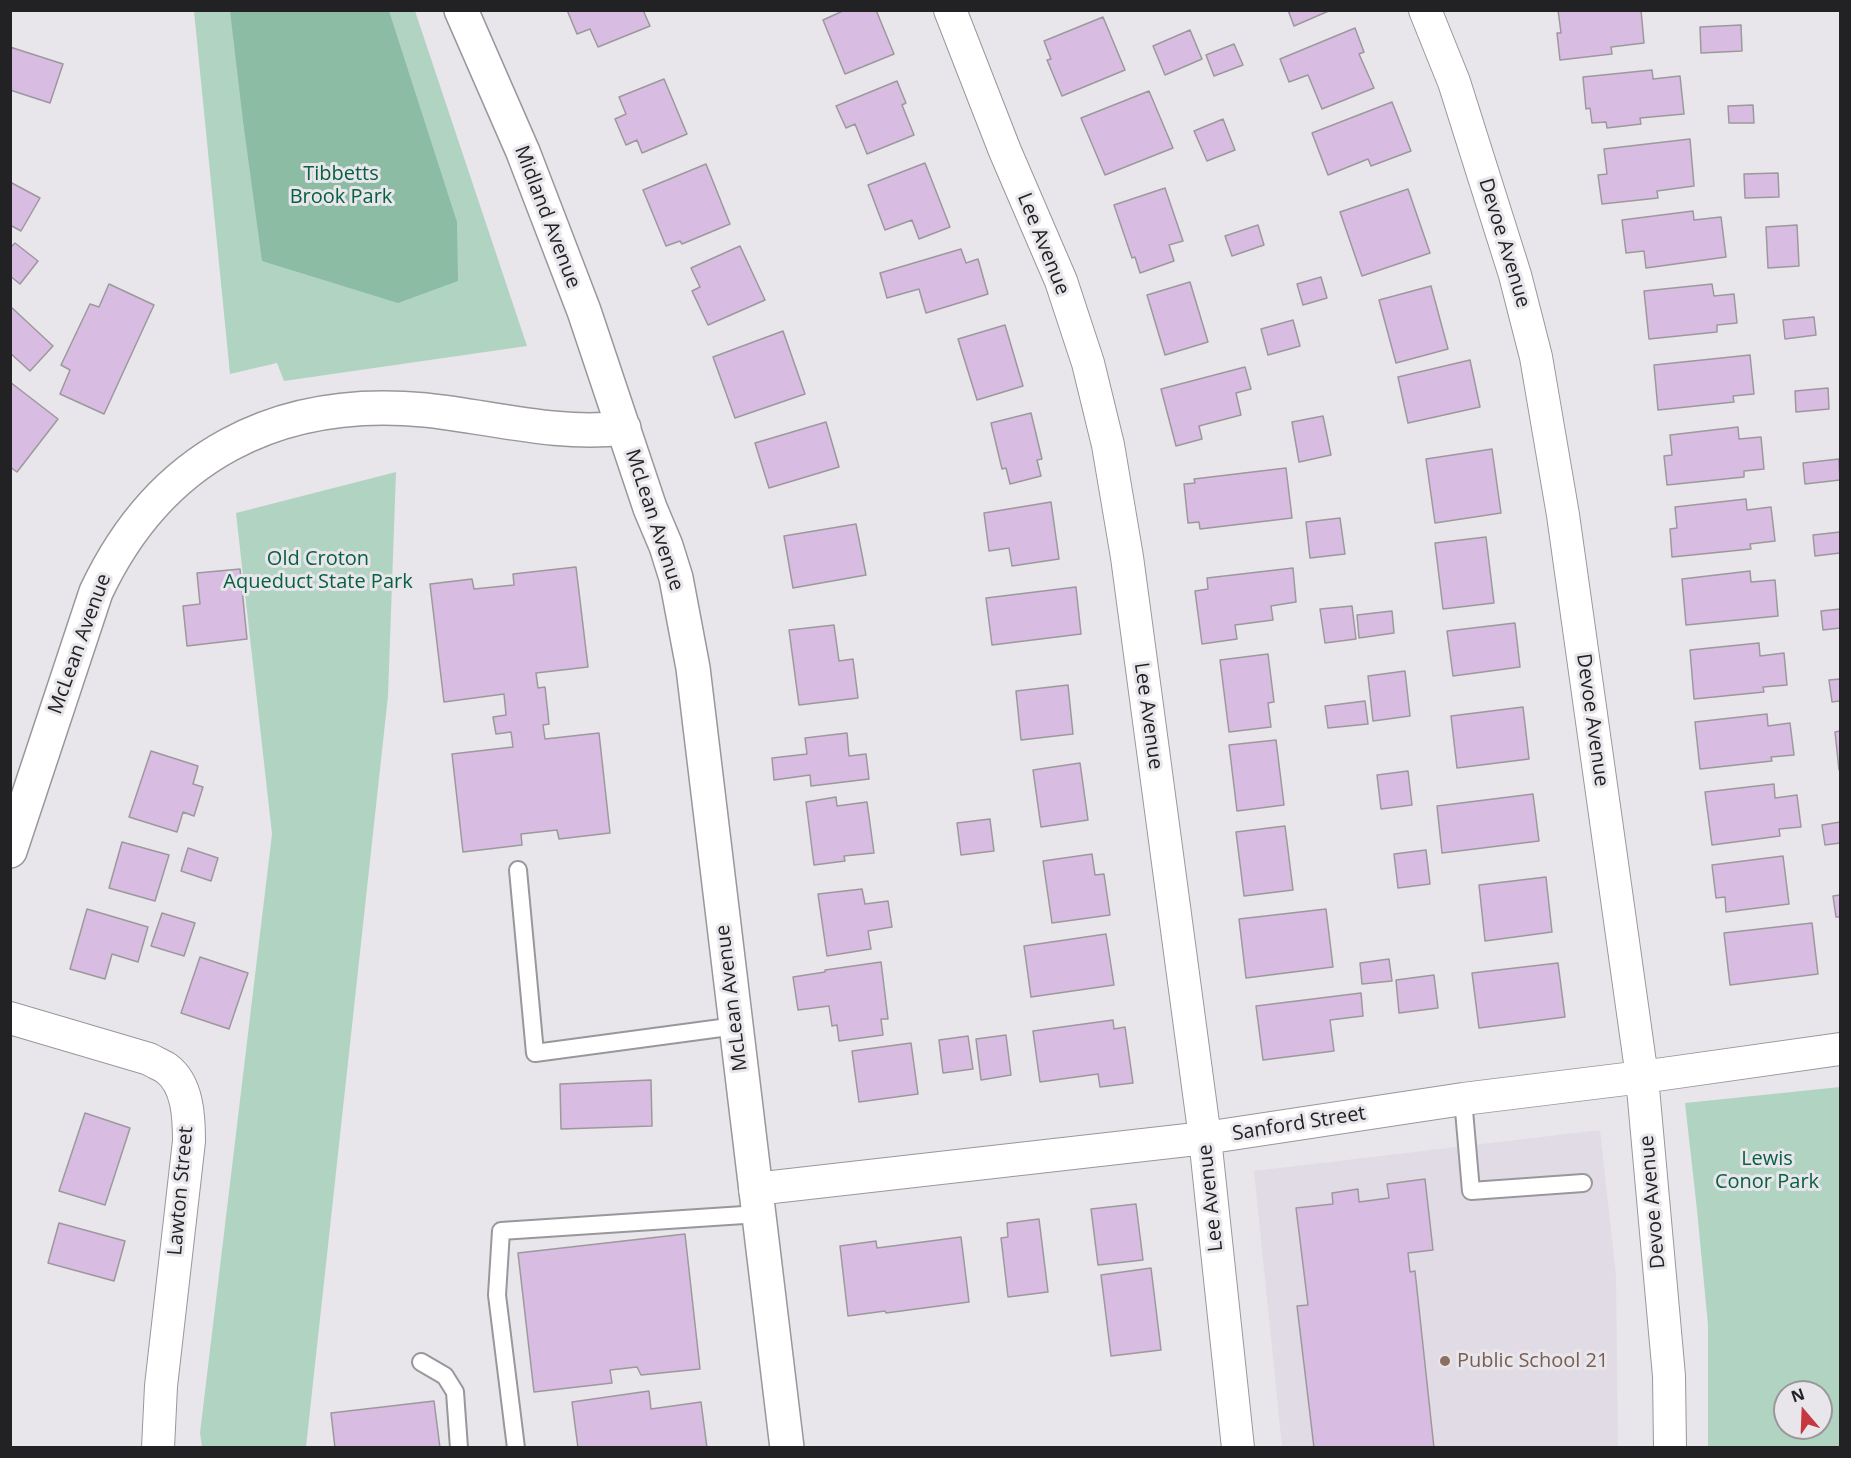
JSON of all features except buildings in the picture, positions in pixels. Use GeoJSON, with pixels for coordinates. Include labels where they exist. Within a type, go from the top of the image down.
{"type":"FeatureCollection","features":[{"type":"Feature","properties":{"kind":"street","name":"Midland Avenue"},"geometry":{"type":"LineString","coordinates":[[461,10],[527,163],[584,311],[624,428]]}},
{"type":"Feature","properties":{"kind":"street","name":"Lee Avenue"},"geometry":{"type":"LineString","coordinates":[[950,10],[1005,151],[1060,281],[1088,363],[1108,445],[1127,557],[1205,1138],[1238,1448]]}},
{"type":"Feature","properties":{"kind":"street","name":"Devoe Avenue"},"geometry":{"type":"LineString","coordinates":[[1425,10],[1454,82],[1515,275],[1536,357],[1563,515],[1642,1077],[1669,1376],[1670,1448]]}},
{"type":"Feature","properties":{"kind":"street","name":"McLean Avenue"},"geometry":{"type":"LineString","coordinates":[[10,851],[100,583],[119,548],[144,513],[167,489],[190,470],[240,438],[277,424],[329,411],[398,408],[428,410],[558,429],[592,431],[624,428],[676,578],[693,668],[787,1448]]}},
{"type":"Feature","properties":{"kind":"street","name":"Lawton Street"},"geometry":{"type":"LineString","coordinates":[[10,1018],[149,1059],[168,1069],[179,1084],[185,1100],[189,1120],[189,1141],[161,1386],[158,1448]]}},
{"type":"Feature","properties":{"kind":"street","name":"Sanford Street"},"geometry":{"type":"LineString","coordinates":[[757,1201],[1463,1099],[1840,1049]]}},
{"type":"Feature","properties":{"kind":"lane"},"geometry":{"type":"LineString","coordinates":[[518,870],[535,1053],[736,1026]]}},
{"type":"Feature","properties":{"kind":"lane"},"geometry":{"type":"LineString","coordinates":[[1463,1099],[1471,1191],[1583,1183]]}},
{"type":"Feature","properties":{"kind":"lane"},"geometry":{"type":"LineString","coordinates":[[516,1448],[497,1296],[501,1231],[757,1201]]}},
{"type":"Feature","properties":{"kind":"lane"},"geometry":{"type":"LineString","coordinates":[[420,1362],[445,1376],[454,1392],[459,1448]]}},
{"type":"Feature","properties":{"kind":"shaded area","name":"Public School 21"},"geometry":{"type":"Polygon","coordinates":[[[1600,1130],[1616,1275],[1618,1447],[1282,1447],[1254,1171],[1600,1130]]]}},
{"type":"Feature","properties":{"kind":"green space","name":"Tibbetts Brook Park"},"geometry":{"type":"Polygon","coordinates":[[[194,11],[415,11],[527,346],[284,381],[277,363],[230,374],[194,11]]]}},
{"type":"Feature","properties":{"kind":"green space"},"geometry":{"type":"Polygon","coordinates":[[[230,11],[389,11],[457,222],[458,281],[398,303],[262,261],[230,11]]]}},
{"type":"Feature","properties":{"kind":"green space","name":"Old Croton Aqueduct State Park"},"geometry":{"type":"Polygon","coordinates":[[[396,472],[388,696],[306,1447],[202,1447],[200,1433],[272,834],[236,513],[396,472]]]}},
{"type":"Feature","properties":{"kind":"green space","name":"Lewis Conor Park"},"geometry":{"type":"Polygon","coordinates":[[[1840,1087],[1840,1447],[1708,1447],[1708,1325],[1685,1103],[1840,1087]]]}},
{"type":"Feature","properties":{"kind":"place","name":"Public School 21"},"geometry":{"type":"Point","coordinates":[1445,1361]}}]}
